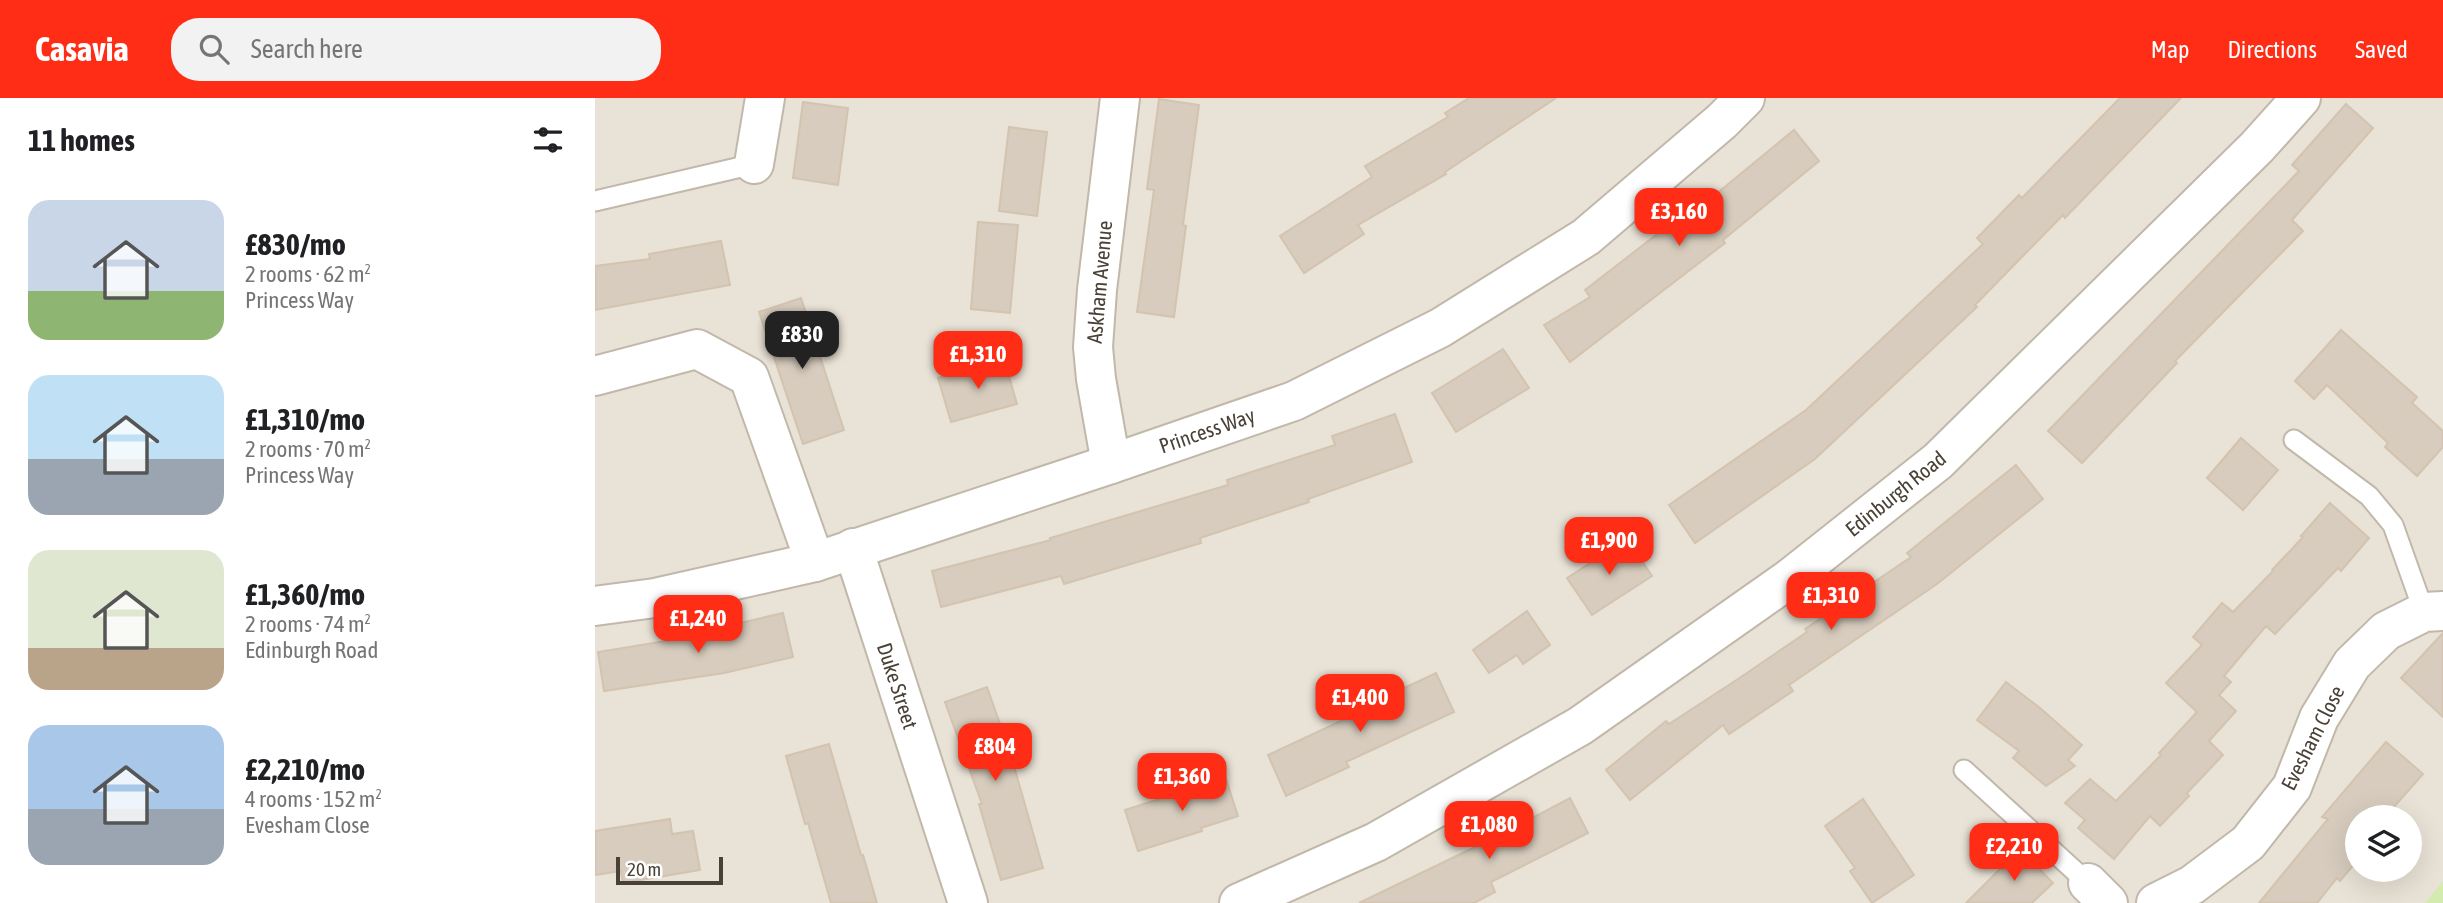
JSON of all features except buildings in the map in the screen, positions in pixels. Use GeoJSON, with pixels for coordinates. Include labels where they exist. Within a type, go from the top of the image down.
{"type":"FeatureCollection","features":[{"type":"Feature","properties":{"kind":"street"},"geometry":{"type":"LineString","coordinates":[[754,164],[765,98]]}},
{"type":"Feature","properties":{"kind":"street","name":"Askham Avenue"},"geometry":{"type":"LineString","coordinates":[[1111,464],[1093,347],[1097,290],[1120,98]]}},
{"type":"Feature","properties":{"kind":"street","name":"Princess Way"},"geometry":{"type":"LineString","coordinates":[[595,606],[655,598],[815,562],[1294,401],[1440,328],[1586,237],[1722,121],[1745,98]]}},
{"type":"Feature","properties":{"kind":"street","name":"Edinburgh Road"},"geometry":{"type":"LineString","coordinates":[[1239,903],[1376,842],[1580,726],[1789,579],[1938,461],[2257,147],[2301,98]]}},
{"type":"Feature","properties":{"kind":"street"},"geometry":{"type":"LineString","coordinates":[[595,376],[697,349],[749,377],[815,562]]}},
{"type":"Feature","properties":{"kind":"street","name":"Duke Street"},"geometry":{"type":"LineString","coordinates":[[853,548],[968,903]]}},
{"type":"Feature","properties":{"kind":"street","name":"Evesham Close"},"geometry":{"type":"LineString","coordinates":[[2156,903],[2192,885],[2248,843],[2292,787],[2319,718],[2353,664],[2386,631],[2434,611]]}},
{"type":"Feature","properties":{"kind":"lane"},"geometry":{"type":"LineString","coordinates":[[595,201],[754,164]]}},
{"type":"Feature","properties":{"kind":"lane"},"geometry":{"type":"LineString","coordinates":[[2294,440],[2369,496],[2393,525],[2434,611]]}},
{"type":"Feature","properties":{"kind":"lane"},"geometry":{"type":"LineString","coordinates":[[1964,769],[2098,893]]}},
{"type":"Feature","properties":{"kind":"shaded area"},"geometry":{"type":"Polygon","coordinates":[[[595,98],[2443,98],[2443,903],[595,903],[595,98]]]}},
{"type":"Feature","properties":{"kind":"green space"},"geometry":{"type":"Polygon","coordinates":[[[2443,881],[2443,903],[2425,903],[2443,881]]]}}]}
